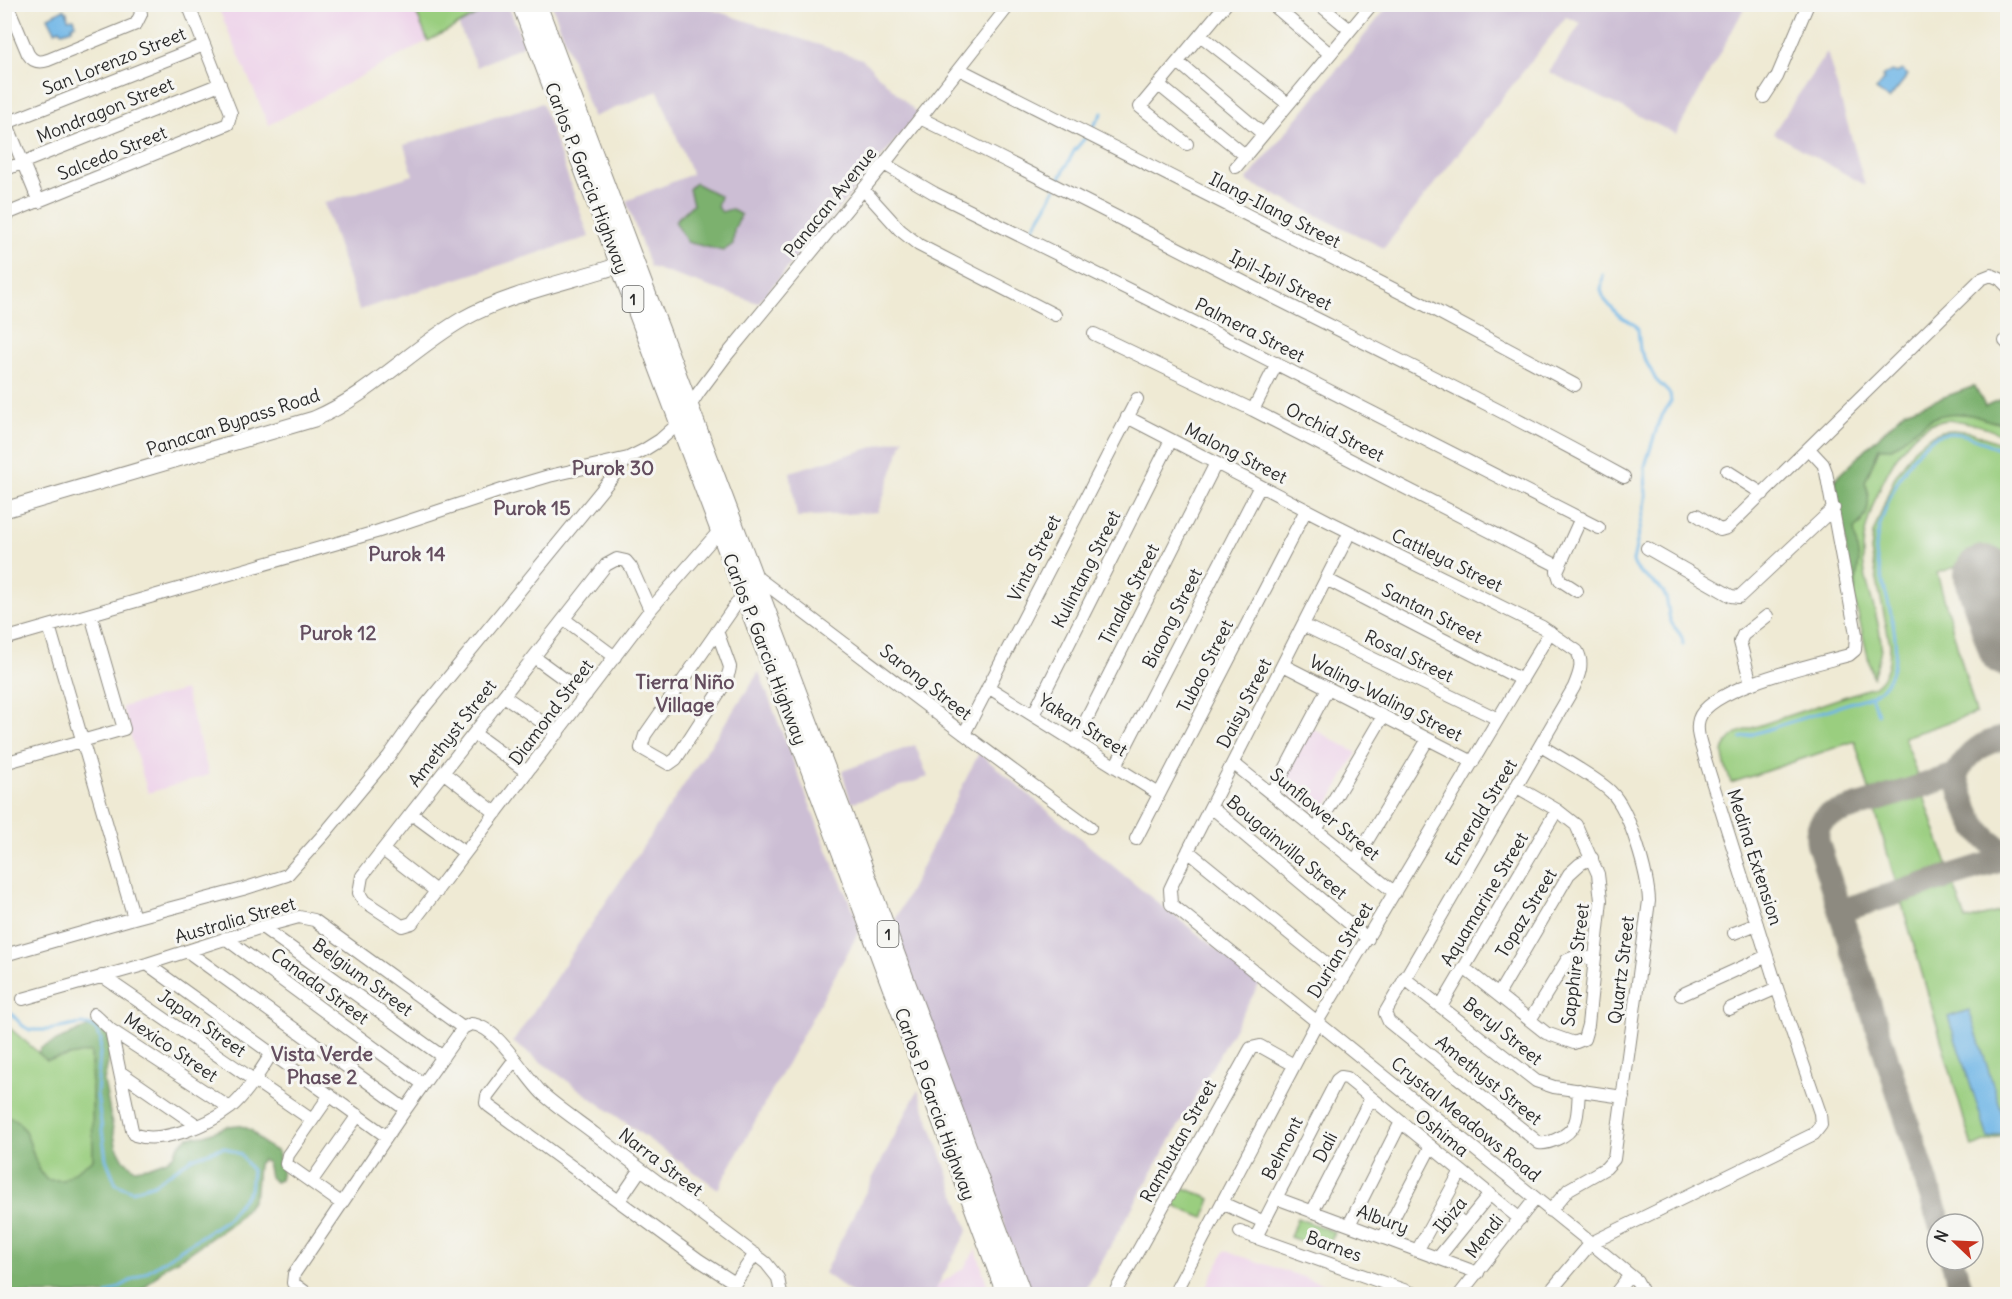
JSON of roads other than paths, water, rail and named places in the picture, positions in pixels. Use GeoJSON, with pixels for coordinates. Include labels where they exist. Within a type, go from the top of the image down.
{"type":"FeatureCollection","features":[{"type":"Feature","properties":{"kind":"highway","name":"Carlos P. Garcia Highway"},"geometry":{"type":"LineString","coordinates":[[521,4],[600,191],[620,265],[689,406],[745,582],[1006,1294]]}},
{"type":"Feature","properties":{"kind":"highway","name":"Carlos P. Garcia Highway"},"geometry":{"type":"LineString","coordinates":[[537,4],[600,191],[655,337],[679,423],[727,527]]}},
{"type":"Feature","properties":{"kind":"highway","name":"Carlos P. Garcia Highway"},"geometry":{"type":"LineString","coordinates":[[745,582],[1022,1294]]}},
{"type":"Feature","properties":{"kind":"main road","name":"Panacan Bypass Road"},"geometry":{"type":"LineString","coordinates":[[4,510],[314,419],[336,410],[358,396],[446,330],[474,314],[500,303],[620,265]]}},
{"type":"Feature","properties":{"kind":"street"},"geometry":{"type":"LineString","coordinates":[[7,4],[10,27],[31,59],[43,62],[136,24],[141,14],[139,4]]}},
{"type":"Feature","properties":{"kind":"street"},"geometry":{"type":"LineString","coordinates":[[188,4],[220,84]]}},
{"type":"Feature","properties":{"kind":"street","name":"Panacan Avenue"},"geometry":{"type":"LineString","coordinates":[[628,458],[660,440],[679,423],[726,356],[884,164],[1010,4]]}},
{"type":"Feature","properties":{"kind":"street"},"geometry":{"type":"LineString","coordinates":[[1187,144],[1140,107],[1226,4]]}},
{"type":"Feature","properties":{"kind":"street"},"geometry":{"type":"LineString","coordinates":[[1272,4],[1330,54]]}},
{"type":"Feature","properties":{"kind":"street"},"geometry":{"type":"LineString","coordinates":[[1319,4],[1350,30]]}},
{"type":"Feature","properties":{"kind":"street"},"geometry":{"type":"LineString","coordinates":[[1764,97],[1777,77],[1808,4]]}},
{"type":"Feature","properties":{"kind":"street"},"geometry":{"type":"LineString","coordinates":[[1236,167],[1368,6]]}},
{"type":"Feature","properties":{"kind":"street"},"geometry":{"type":"LineString","coordinates":[[1200,35],[1288,104]]}},
{"type":"Feature","properties":{"kind":"street","name":"San Lorenzo Street"},"geometry":{"type":"LineString","coordinates":[[5,122],[204,45]]}},
{"type":"Feature","properties":{"kind":"street"},"geometry":{"type":"LineString","coordinates":[[1178,62],[1263,134]]}},
{"type":"Feature","properties":{"kind":"street","name":"Ilang-Ilang Street"},"geometry":{"type":"LineString","coordinates":[[959,69],[1425,305],[1575,385]]}},
{"type":"Feature","properties":{"kind":"street","name":"Salcedo Street"},"geometry":{"type":"LineString","coordinates":[[4,216],[225,127],[230,121],[231,113],[220,84]]}},
{"type":"Feature","properties":{"kind":"street","name":"Mondragon Street"},"geometry":{"type":"LineString","coordinates":[[4,170],[220,84]]}},
{"type":"Feature","properties":{"kind":"street"},"geometry":{"type":"LineString","coordinates":[[1159,86],[1246,156]]}},
{"type":"Feature","properties":{"kind":"street","name":"Ipil-Ipil Street"},"geometry":{"type":"LineString","coordinates":[[920,118],[1083,199],[1624,477]]}},
{"type":"Feature","properties":{"kind":"street"},"geometry":{"type":"LineString","coordinates":[[5,122],[39,202]]}},
{"type":"Feature","properties":{"kind":"street","name":"Palmera Street"},"geometry":{"type":"LineString","coordinates":[[884,164],[945,199],[1277,363],[1599,528]]}},
{"type":"Feature","properties":{"kind":"street"},"geometry":{"type":"LineString","coordinates":[[863,189],[900,230],[919,245],[1055,315]]}},
{"type":"Feature","properties":{"kind":"street"},"geometry":{"type":"LineString","coordinates":[[1697,515],[1716,528],[1724,530],[1981,279],[1991,275],[2000,279],[2007,287]]}},
{"type":"Feature","properties":{"kind":"street","name":"Orchid Street"},"geometry":{"type":"LineString","coordinates":[[1094,334],[1253,410],[1558,566]]}},
{"type":"Feature","properties":{"kind":"street"},"geometry":{"type":"LineString","coordinates":[[1253,410],[1277,363]]}},
{"type":"Feature","properties":{"kind":"street","name":"Vinta Street"},"geometry":{"type":"LineString","coordinates":[[964,734],[1137,399]]}},
{"type":"Feature","properties":{"kind":"street","name":"Malong Street"},"geometry":{"type":"LineString","coordinates":[[1127,417],[1328,521]]}},
{"type":"Feature","properties":{"kind":"street","name":"Kulintang Street"},"geometry":{"type":"LineString","coordinates":[[1033,715],[1171,440]]}},
{"type":"Feature","properties":{"kind":"street","name":"Medina Extension"},"geometry":{"type":"LineString","coordinates":[[1592,1243],[1819,1130],[1821,1113],[1777,988],[1698,734],[1699,717],[1708,704],[1751,684],[1849,655],[1855,650],[1856,634],[1826,472],[1823,464],[1809,449]]}},
{"type":"Feature","properties":{"kind":"street"},"geometry":{"type":"LineString","coordinates":[[4,639],[376,532],[549,476],[628,458]]}},
{"type":"Feature","properties":{"kind":"street"},"geometry":{"type":"LineString","coordinates":[[4,952],[8,954],[243,889],[279,878],[292,871],[382,765],[422,709],[628,458]]}},
{"type":"Feature","properties":{"kind":"street","name":"Tinalak Street"},"geometry":{"type":"LineString","coordinates":[[1075,742],[1216,463]]}},
{"type":"Feature","properties":{"kind":"street"},"geometry":{"type":"LineString","coordinates":[[1727,471],[1763,494]]}},
{"type":"Feature","properties":{"kind":"street","name":"Biaong Street"},"geometry":{"type":"LineString","coordinates":[[1115,767],[1260,486]]}},
{"type":"Feature","properties":{"kind":"street"},"geometry":{"type":"LineString","coordinates":[[1647,548],[1731,597],[1739,597],[1834,508]]}},
{"type":"Feature","properties":{"kind":"street","name":"Tubao Street"},"geometry":{"type":"LineString","coordinates":[[1136,839],[1306,510]]}},
{"type":"Feature","properties":{"kind":"street"},"geometry":{"type":"LineString","coordinates":[[1577,591],[1557,576],[1558,566],[1581,518]]}},
{"type":"Feature","properties":{"kind":"street","name":"Cattleya Street"},"geometry":{"type":"LineString","coordinates":[[1328,521],[1550,632]]}},
{"type":"Feature","properties":{"kind":"street","name":"Diamond Street"},"geometry":{"type":"LineString","coordinates":[[402,926],[412,923],[437,892],[650,610],[727,527]]}},
{"type":"Feature","properties":{"kind":"street","name":"Daisy Street"},"geometry":{"type":"LineString","coordinates":[[1170,889],[1350,532]]}},
{"type":"Feature","properties":{"kind":"street","name":"Amethyst Street"},"geometry":{"type":"LineString","coordinates":[[402,926],[364,901],[359,894],[363,876],[606,565],[617,559],[626,561],[631,567],[650,610]]}},
{"type":"Feature","properties":{"kind":"street","name":"Santan Street"},"geometry":{"type":"LineString","coordinates":[[1326,579],[1522,680]]}},
{"type":"Feature","properties":{"kind":"street"},"geometry":{"type":"LineString","coordinates":[[717,631],[730,666],[724,685],[676,759],[669,764],[664,763],[641,748],[643,740],[717,631],[745,582]]}},
{"type":"Feature","properties":{"kind":"street","name":"Sarong Street"},"geometry":{"type":"LineString","coordinates":[[745,582],[964,734],[1090,827]]}},
{"type":"Feature","properties":{"kind":"street"},"geometry":{"type":"LineString","coordinates":[[4,763],[124,729],[91,615]]}},
{"type":"Feature","properties":{"kind":"street"},"geometry":{"type":"LineString","coordinates":[[1751,684],[1740,642],[1743,635],[1767,616]]}},
{"type":"Feature","properties":{"kind":"street"},"geometry":{"type":"LineString","coordinates":[[564,619],[615,657]]}},
{"type":"Feature","properties":{"kind":"street","name":"Rosal Street"},"geometry":{"type":"LineString","coordinates":[[1303,625],[1498,719]]}},
{"type":"Feature","properties":{"kind":"street"},"geometry":{"type":"LineString","coordinates":[[49,626],[134,918]]}},
{"type":"Feature","properties":{"kind":"street","name":"Durian Street"},"geometry":{"type":"LineString","coordinates":[[1174,1294],[1317,1022],[1550,632]]}},
{"type":"Feature","properties":{"kind":"street","name":"Emerald Street"},"geometry":{"type":"LineString","coordinates":[[1385,1016],[1404,978],[1574,687],[1581,666],[1580,656],[1577,651],[1550,632]]}},
{"type":"Feature","properties":{"kind":"street"},"geometry":{"type":"LineString","coordinates":[[534,657],[586,695]]}},
{"type":"Feature","properties":{"kind":"street","name":"Waling-Waling Street"},"geometry":{"type":"LineString","coordinates":[[1283,666],[1473,762]]}},
{"type":"Feature","properties":{"kind":"street","name":"Yakan Street"},"geometry":{"type":"LineString","coordinates":[[988,687],[1159,794]]}},
{"type":"Feature","properties":{"kind":"street"},"geometry":{"type":"LineString","coordinates":[[1272,794],[1328,688]]}},
{"type":"Feature","properties":{"kind":"street"},"geometry":{"type":"LineString","coordinates":[[504,696],[558,733]]}},
{"type":"Feature","properties":{"kind":"street"},"geometry":{"type":"LineString","coordinates":[[1316,830],[1383,716]]}},
{"type":"Feature","properties":{"kind":"street"},"geometry":{"type":"LineString","coordinates":[[475,734],[527,772]]}},
{"type":"Feature","properties":{"kind":"street"},"geometry":{"type":"LineString","coordinates":[[1354,861],[1428,739]]}},
{"type":"Feature","properties":{"kind":"street","name":"Quartz Street"},"geometry":{"type":"LineString","coordinates":[[1541,747],[1606,788],[1616,798],[1640,856],[1649,901],[1617,1151],[1612,1164],[1569,1189],[1550,1211]]}},
{"type":"Feature","properties":{"kind":"street","name":"Sunflower Street"},"geometry":{"type":"LineString","coordinates":[[1233,763],[1395,893]]}},
{"type":"Feature","properties":{"kind":"street"},"geometry":{"type":"LineString","coordinates":[[444,773],[496,813]]}},
{"type":"Feature","properties":{"kind":"street","name":"Sapphire Street"},"geometry":{"type":"LineString","coordinates":[[1464,968],[1546,1033],[1574,1043],[1584,1039],[1588,1025],[1601,900],[1598,874],[1576,825],[1557,810],[1517,787]]}},
{"type":"Feature","properties":{"kind":"street","name":"Bougainvilla Street"},"geometry":{"type":"LineString","coordinates":[[1210,807],[1368,939]]}},
{"type":"Feature","properties":{"kind":"street","name":"Aquamarine Street"},"geometry":{"type":"LineString","coordinates":[[1442,1005],[1557,810]]}},
{"type":"Feature","properties":{"kind":"street"},"geometry":{"type":"LineString","coordinates":[[412,814],[465,853]]}},
{"type":"Feature","properties":{"kind":"street"},"geometry":{"type":"LineString","coordinates":[[383,850],[437,892]]}},
{"type":"Feature","properties":{"kind":"street"},"geometry":{"type":"LineString","coordinates":[[1188,851],[1344,978]]}},
{"type":"Feature","properties":{"kind":"street","name":"Topaz Street"},"geometry":{"type":"LineString","coordinates":[[1498,995],[1569,874],[1580,864],[1592,858]]}},
{"type":"Feature","properties":{"kind":"street","name":"Crystal Meadows Road"},"geometry":{"type":"LineString","coordinates":[[1170,889],[1171,904],[1592,1243],[1637,1281],[1644,1294]]}},
{"type":"Feature","properties":{"kind":"street","name":"Australia Street"},"geometry":{"type":"LineString","coordinates":[[23,999],[299,917],[314,920],[463,1028]]}},
{"type":"Feature","properties":{"kind":"street"},"geometry":{"type":"LineString","coordinates":[[1734,933],[1757,924]]}},
{"type":"Feature","properties":{"kind":"street","name":"Belgium Street"},"geometry":{"type":"LineString","coordinates":[[262,927],[443,1057]]}},
{"type":"Feature","properties":{"kind":"street","name":"Canada Street"},"geometry":{"type":"LineString","coordinates":[[225,938],[423,1084]]}},
{"type":"Feature","properties":{"kind":"street"},"geometry":{"type":"LineString","coordinates":[[187,951],[405,1109]]}},
{"type":"Feature","properties":{"kind":"street"},"geometry":{"type":"LineString","coordinates":[[1530,1020],[1567,960],[1576,956],[1594,958]]}},
{"type":"Feature","properties":{"kind":"street"},"geometry":{"type":"LineString","coordinates":[[1681,995],[1767,956]]}},
{"type":"Feature","properties":{"kind":"street"},"geometry":{"type":"LineString","coordinates":[[147,964],[386,1136]]}},
{"type":"Feature","properties":{"kind":"street","name":"Japan Street"},"geometry":{"type":"LineString","coordinates":[[102,976],[312,1120]]}},
{"type":"Feature","properties":{"kind":"street","name":"Beryl Street"},"geometry":{"type":"LineString","coordinates":[[1404,978],[1442,1005],[1536,1081],[1554,1087],[1623,1097]]}},
{"type":"Feature","properties":{"kind":"street"},"geometry":{"type":"LineString","coordinates":[[1729,1009],[1777,988]]}},
{"type":"Feature","properties":{"kind":"street","name":"Mexico Street"},"geometry":{"type":"LineString","coordinates":[[94,1014],[111,1030],[230,1108]]}},
{"type":"Feature","properties":{"kind":"street","name":"Amethyst Street"},"geometry":{"type":"LineString","coordinates":[[1385,1016],[1389,1022],[1539,1143],[1548,1143],[1572,1130],[1576,1122],[1579,1090]]}},
{"type":"Feature","properties":{"kind":"street","name":"Narra Street"},"geometry":{"type":"LineString","coordinates":[[463,1028],[471,1024],[478,1025],[496,1037],[532,1083],[545,1095],[773,1270],[778,1278],[781,1294]]}},
{"type":"Feature","properties":{"kind":"street"},"geometry":{"type":"LineString","coordinates":[[308,1294],[293,1283],[294,1274],[386,1136],[463,1028]]}},
{"type":"Feature","properties":{"kind":"street"},"geometry":{"type":"LineString","coordinates":[[111,1030],[132,1130],[135,1135],[141,1137],[167,1136],[198,1126],[230,1108],[254,1081],[272,1053]]}},
{"type":"Feature","properties":{"kind":"street","name":"Rambutan Street"},"geometry":{"type":"LineString","coordinates":[[1114,1294],[1251,1048],[1260,1047],[1294,1065]]}},
{"type":"Feature","properties":{"kind":"street"},"geometry":{"type":"LineString","coordinates":[[515,1059],[489,1092],[486,1100],[489,1106],[736,1289],[755,1254]]}},
{"type":"Feature","properties":{"kind":"street"},"geometry":{"type":"LineString","coordinates":[[120,1072],[198,1126]]}},
{"type":"Feature","properties":{"kind":"street","name":"Oshima"},"geometry":{"type":"LineString","coordinates":[[1341,1077],[1347,1078],[1520,1219]]}},
{"type":"Feature","properties":{"kind":"street","name":"Belmont"},"geometry":{"type":"LineString","coordinates":[[1256,1237],[1337,1080],[1341,1077]]}},
{"type":"Feature","properties":{"kind":"street"},"geometry":{"type":"LineString","coordinates":[[330,1095],[286,1159],[288,1167],[341,1203]]}},
{"type":"Feature","properties":{"kind":"street","name":"Dali"},"geometry":{"type":"LineString","coordinates":[[1312,1212],[1371,1098]]}},
{"type":"Feature","properties":{"kind":"street"},"geometry":{"type":"LineString","coordinates":[[311,1182],[358,1115]]}},
{"type":"Feature","properties":{"kind":"street"},"geometry":{"type":"LineString","coordinates":[[1349,1226],[1401,1122]]}},
{"type":"Feature","properties":{"kind":"street"},"geometry":{"type":"LineString","coordinates":[[1383,1238],[1431,1146]]}},
{"type":"Feature","properties":{"kind":"street"},"geometry":{"type":"LineString","coordinates":[[619,1201],[640,1170]]}},
{"type":"Feature","properties":{"kind":"street"},"geometry":{"type":"LineString","coordinates":[[1418,1251],[1461,1171]]}},
{"type":"Feature","properties":{"kind":"street","name":"Ibiza"},"geometry":{"type":"LineString","coordinates":[[1438,1258],[1490,1194]]}},
{"type":"Feature","properties":{"kind":"street","name":"Albury"},"geometry":{"type":"LineString","coordinates":[[1276,1198],[1478,1273]]}},
{"type":"Feature","properties":{"kind":"street","name":"Mendi"},"geometry":{"type":"LineString","coordinates":[[1460,1294],[1535,1199]]}},
{"type":"Feature","properties":{"kind":"street"},"geometry":{"type":"LineString","coordinates":[[1221,1203],[1264,1222]]}},
{"type":"Feature","properties":{"kind":"street"},"geometry":{"type":"LineString","coordinates":[[1442,1206],[1465,1225]]}},
{"type":"Feature","properties":{"kind":"street","name":"Barnes"},"geometry":{"type":"LineString","coordinates":[[1240,1232],[1415,1294]]}},
{"type":"Feature","properties":{"kind":"street"},"geometry":{"type":"LineString","coordinates":[[1548,1294],[1592,1243]]}},
{"type":"Feature","properties":{"kind":"street"},"geometry":{"type":"LineString","coordinates":[[1616,1294],[1630,1275]]}},
{"type":"Feature","properties":{"kind":"water"},"geometry":{"type":"Polygon","coordinates":[[[64,9],[68,19],[74,18],[76,24],[72,26],[72,29],[62,32],[60,29],[55,31],[48,17],[64,9]]]}},
{"type":"Feature","properties":{"kind":"water"},"geometry":{"type":"Polygon","coordinates":[[[1902,70],[1908,75],[1889,99],[1876,90],[1884,80],[1882,77],[1891,71],[1897,73],[1902,70]]]}},
{"type":"Feature","properties":{"kind":"water"},"geometry":{"type":"Polygon","coordinates":[[[1969,1010],[2007,1128],[2007,1132],[1988,1138],[1948,1017],[1969,1010]]]}},
{"type":"Feature","properties":{"kind":"waterway"},"geometry":{"type":"LineString","coordinates":[[1090,131],[1102,113]]}},
{"type":"Feature","properties":{"kind":"waterway"},"geometry":{"type":"LineString","coordinates":[[1058,182],[1074,151],[1085,138]]}},
{"type":"Feature","properties":{"kind":"waterway"},"geometry":{"type":"LineString","coordinates":[[1030,233],[1055,189]]}},
{"type":"Feature","properties":{"kind":"waterway"},"geometry":{"type":"LineString","coordinates":[[1603,275],[1601,290],[1604,299],[1618,315],[1638,329],[1640,350],[1656,380],[1670,394],[1671,401],[1659,421],[1645,466],[1646,500],[1633,561],[1640,573],[1663,591],[1670,620],[1682,637],[1683,645]]}},
{"type":"Feature","properties":{"kind":"waterway"},"geometry":{"type":"LineString","coordinates":[[1741,738],[1871,696],[1884,685],[1892,672],[1895,640],[1893,622],[1876,551],[1881,521],[1897,484],[1918,451],[1943,434],[1968,436],[2008,454]]}},
{"type":"Feature","properties":{"kind":"waterway"},"geometry":{"type":"LineString","coordinates":[[1871,696],[1878,714]]}},
{"type":"Feature","properties":{"kind":"waterway"},"geometry":{"type":"LineString","coordinates":[[4,1006],[23,1026],[30,1030],[49,1030],[81,1024],[89,1025],[96,1030],[101,1039],[97,1094],[106,1159],[116,1184],[132,1191],[154,1184],[192,1158],[224,1147],[241,1155],[252,1171],[250,1190],[226,1220],[148,1271],[107,1294]]}},
{"type":"Feature","properties":{"kind":"district","name":"Purok 30"},"geometry":{"type":"Point","coordinates":[613,467]}},
{"type":"Feature","properties":{"kind":"district","name":"Purok 15"},"geometry":{"type":"Point","coordinates":[532,507]}},
{"type":"Feature","properties":{"kind":"district","name":"Purok 14"},"geometry":{"type":"Point","coordinates":[407,553]}},
{"type":"Feature","properties":{"kind":"district","name":"Purok 12"},"geometry":{"type":"Point","coordinates":[338,632]}},
{"type":"Feature","properties":{"kind":"district","name":"Tierra Niño Village"},"geometry":{"type":"Point","coordinates":[685,692]}},
{"type":"Feature","properties":{"kind":"district","name":"Vista Verde Phase 2"},"geometry":{"type":"Point","coordinates":[322,1064]}}]}
